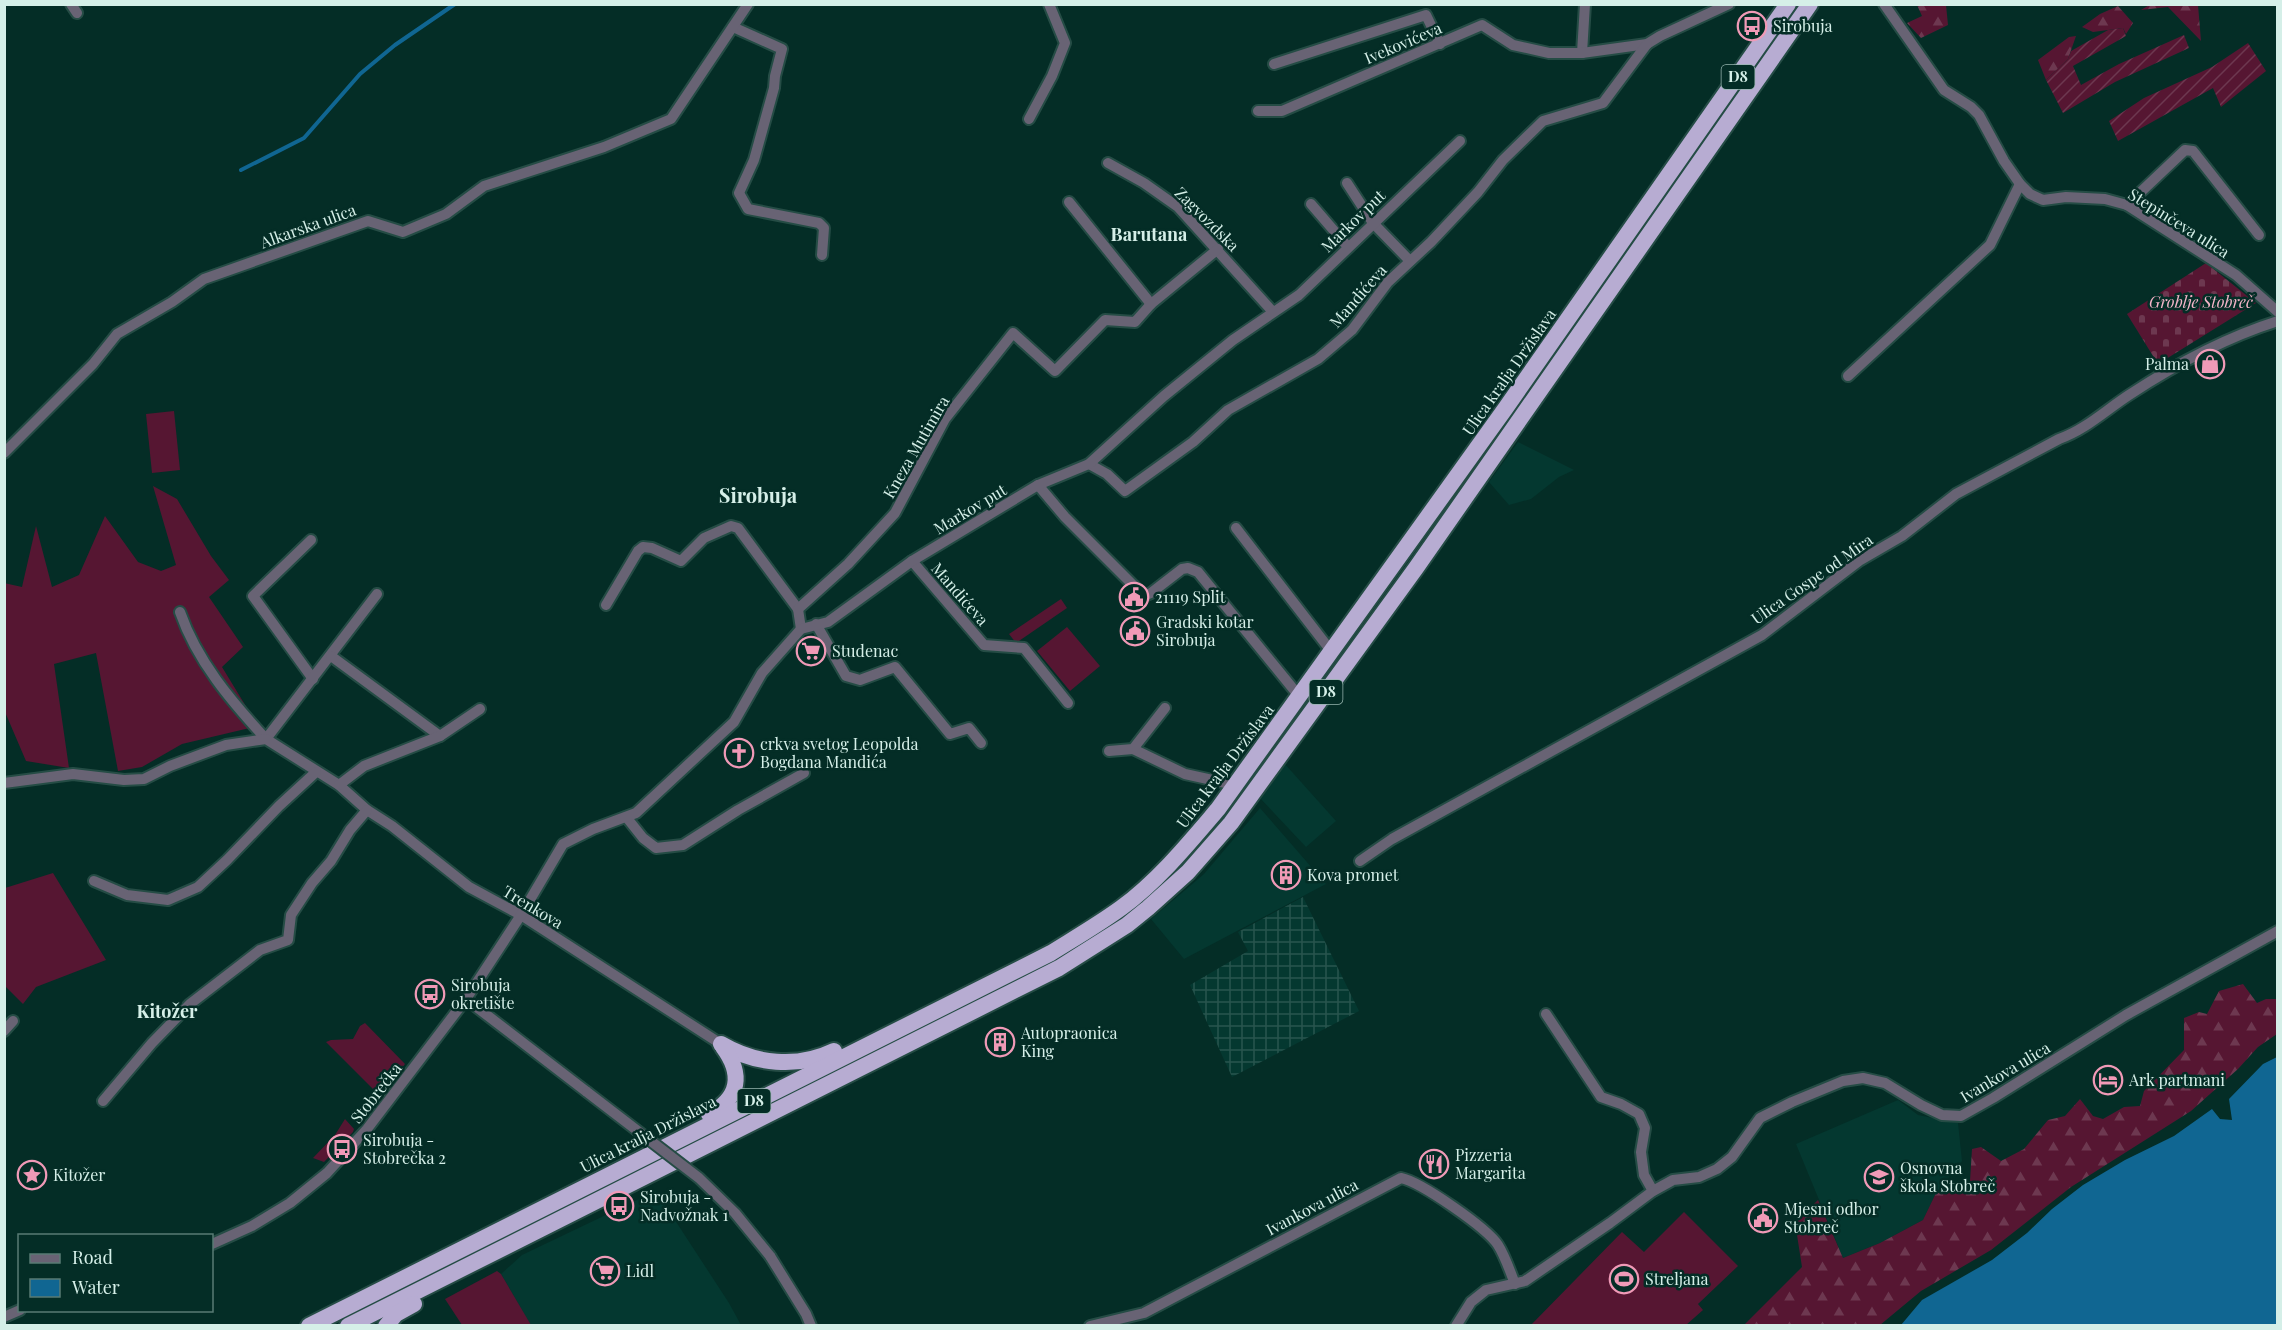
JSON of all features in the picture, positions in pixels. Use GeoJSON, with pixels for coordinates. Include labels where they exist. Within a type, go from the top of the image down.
{"type":"FeatureCollection","features":[{"type":"Feature","properties":{"kind":"highway","name":"Ulica kralja Držislava"},"geometry":{"type":"LineString","coordinates":[[309,1326],[1051,953],[1123,907],[1183,850],[1218,809],[1505,409],[1788,4]]}},
{"type":"Feature","properties":{"kind":"highway","name":"D8"},"geometry":{"type":"LineString","coordinates":[[348,1326],[1059,968],[1127,925],[1188,872],[1231,823],[1409,578],[1810,4]]}},
{"type":"Feature","properties":{"kind":"highway"},"geometry":{"type":"LineString","coordinates":[[721,1044],[739,1055],[757,1060],[779,1062],[801,1061],[827,1055],[851,1043],[864,1046]]}},
{"type":"Feature","properties":{"kind":"highway"},"geometry":{"type":"LineString","coordinates":[[677,1139],[683,1128],[720,1109],[730,1098],[735,1087],[736,1072],[733,1060],[721,1044]]}},
{"type":"Feature","properties":{"kind":"highway"},"geometry":{"type":"LineString","coordinates":[[386,1326],[396,1314],[443,1288],[459,1269]]}},
{"type":"Feature","properties":{"kind":"street","name":"Alkarska ulica"},"geometry":{"type":"LineString","coordinates":[[4,453],[93,364],[117,334],[172,302],[204,279],[368,221],[403,232],[446,214],[484,186],[604,147],[671,119],[748,4]]}},
{"type":"Feature","properties":{"kind":"street"},"geometry":{"type":"LineString","coordinates":[[1029,119],[1052,76],[1065,43],[1049,4]]}},
{"type":"Feature","properties":{"kind":"street"},"geometry":{"type":"LineString","coordinates":[[1582,53],[1585,4]]}},
{"type":"Feature","properties":{"kind":"street","name":"Ivekovićeva"},"geometry":{"type":"LineString","coordinates":[[1258,111],[1282,111],[1482,25],[1513,45],[1549,53],[1582,53],[1647,44],[1729,4]]}},
{"type":"Feature","properties":{"kind":"street","name":"Stepinčeva ulica"},"geometry":{"type":"LineString","coordinates":[[1884,4],[1944,90],[1971,107],[1979,115],[2004,161],[2030,194],[2043,200],[2066,197],[2105,199],[2127,205],[2235,275],[2277,312]]}},
{"type":"Feature","properties":{"kind":"street","name":"Ivekovićeva"},"geometry":{"type":"LineString","coordinates":[[1274,64],[1426,15],[1440,44]]}},
{"type":"Feature","properties":{"kind":"street"},"geometry":{"type":"LineString","coordinates":[[733,27],[782,49],[754,160],[739,193],[748,209],[819,223],[824,228],[822,255]]}},
{"type":"Feature","properties":{"kind":"street","name":"Mandićeva"},"geometry":{"type":"LineString","coordinates":[[1089,464],[1107,474],[1125,491],[1193,442],[1228,410],[1318,359],[1352,330],[1388,282],[1478,192],[1503,160],[1543,121],[1603,103],[1647,44]]}},
{"type":"Feature","properties":{"kind":"street","name":"Markov put"},"geometry":{"type":"LineString","coordinates":[[801,629],[828,622],[912,561],[1038,485],[1089,464],[1164,396],[1233,340],[1299,295],[1460,141]]}},
{"type":"Feature","properties":{"kind":"street"},"geometry":{"type":"LineString","coordinates":[[2127,205],[2185,150],[2193,151],[2259,235]]}},
{"type":"Feature","properties":{"kind":"street","name":"Zagvozdska"},"geometry":{"type":"LineString","coordinates":[[1108,163],[1144,183],[1178,207],[1273,312]]}},
{"type":"Feature","properties":{"kind":"street"},"geometry":{"type":"LineString","coordinates":[[1347,183],[1373,223],[1410,261]]}},
{"type":"Feature","properties":{"kind":"street"},"geometry":{"type":"LineString","coordinates":[[1848,376],[1990,245],[2020,184]]}},
{"type":"Feature","properties":{"kind":"street"},"geometry":{"type":"LineString","coordinates":[[1069,202],[1151,304]]}},
{"type":"Feature","properties":{"kind":"street"},"geometry":{"type":"LineString","coordinates":[[1311,204],[1348,247]]}},
{"type":"Feature","properties":{"kind":"street","name":"Kneza Mutimira"},"geometry":{"type":"LineString","coordinates":[[798,609],[848,564],[894,513],[945,419],[1013,333],[1054,371],[1106,320],[1135,322],[1151,304],[1218,249]]}},
{"type":"Feature","properties":{"kind":"street","name":"Ulica Gospe od Mira"},"geometry":{"type":"LineString","coordinates":[[1360,861],[1392,839],[1762,634],[1859,561],[1902,536],[1956,494],[2059,438],[2074,433],[2129,394],[2214,344],[2277,321]]}},
{"type":"Feature","properties":{"kind":"street"},"geometry":{"type":"LineString","coordinates":[[1038,485],[1065,517],[1144,596],[1182,569],[1188,568],[1198,572],[1299,696]]}},
{"type":"Feature","properties":{"kind":"street"},"geometry":{"type":"LineString","coordinates":[[521,915],[563,844],[593,829],[636,813],[734,722],[762,673],[801,629],[798,609],[738,528],[731,526],[704,538],[681,561],[652,548],[643,547],[638,551],[606,605]]}},
{"type":"Feature","properties":{"kind":"street"},"geometry":{"type":"LineString","coordinates":[[1236,528],[1331,651]]}},
{"type":"Feature","properties":{"kind":"street"},"geometry":{"type":"LineString","coordinates":[[310,540],[253,596],[313,679]]}},
{"type":"Feature","properties":{"kind":"street","name":"Mandićeva"},"geometry":{"type":"LineString","coordinates":[[912,561],[984,645],[1024,648],[1068,703]]}},
{"type":"Feature","properties":{"kind":"street"},"geometry":{"type":"LineString","coordinates":[[4,783],[73,774],[124,780],[144,779],[170,766],[226,745],[266,739],[377,594]]}},
{"type":"Feature","properties":{"kind":"street","name":"Trenkova"},"geometry":{"type":"LineString","coordinates":[[180,612],[188,634],[229,698],[266,739],[339,785],[367,810],[392,826],[469,887],[521,915],[721,1044]]}},
{"type":"Feature","properties":{"kind":"street"},"geometry":{"type":"LineString","coordinates":[[816,624],[846,676],[860,680],[895,667],[950,734],[969,728],[981,743]]}},
{"type":"Feature","properties":{"kind":"street"},"geometry":{"type":"LineString","coordinates":[[331,657],[440,736]]}},
{"type":"Feature","properties":{"kind":"street"},"geometry":{"type":"LineString","coordinates":[[1134,749],[1165,708]]}},
{"type":"Feature","properties":{"kind":"street"},"geometry":{"type":"LineString","coordinates":[[339,785],[364,766],[440,736],[480,709]]}},
{"type":"Feature","properties":{"kind":"street"},"geometry":{"type":"LineString","coordinates":[[1109,751],[1134,749],[1185,774],[1235,785]]}},
{"type":"Feature","properties":{"kind":"street"},"geometry":{"type":"LineString","coordinates":[[94,881],[126,895],[168,900],[198,887],[316,772]]}},
{"type":"Feature","properties":{"kind":"street"},"geometry":{"type":"LineString","coordinates":[[627,818],[643,838],[656,848],[683,845],[738,810],[804,773]]}},
{"type":"Feature","properties":{"kind":"street"},"geometry":{"type":"LineString","coordinates":[[103,1101],[152,1043],[190,1004],[260,950],[288,940],[291,915],[312,882],[331,861],[367,810]]}},
{"type":"Feature","properties":{"kind":"street","name":"Stobrečka"},"geometry":{"type":"LineString","coordinates":[[213,1244],[252,1226],[290,1203],[327,1173],[367,1129],[466,999],[521,915]]}},
{"type":"Feature","properties":{"kind":"street","name":"Ivankova ulica"},"geometry":{"type":"LineString","coordinates":[[1456,1326],[1471,1302],[1486,1290],[1525,1281],[1601,1230],[1653,1191],[1673,1180],[1699,1176],[1717,1169],[1732,1157],[1760,1118],[1792,1102],[1843,1081],[1863,1078],[1885,1083],[1942,1115],[1961,1116],[2126,1015],[2277,931]]}},
{"type":"Feature","properties":{"kind":"street"},"geometry":{"type":"LineString","coordinates":[[466,999],[699,1178],[735,1213],[770,1256],[811,1326]]}},
{"type":"Feature","properties":{"kind":"street"},"geometry":{"type":"LineString","coordinates":[[1546,1014],[1601,1097],[1639,1114],[1645,1128],[1641,1152],[1644,1175],[1653,1191]]}},
{"type":"Feature","properties":{"kind":"street"},"geometry":{"type":"LineString","coordinates":[[4,1031],[13,1021]]}},
{"type":"Feature","properties":{"kind":"street","name":"Ivankova ulica"},"geometry":{"type":"LineString","coordinates":[[1090,1326],[1144,1313],[1401,1178],[1421,1185],[1484,1228],[1497,1244],[1515,1284]]}},
{"type":"Feature","properties":{"kind":"shaded area"},"geometry":{"type":"Polygon","coordinates":[[[1518,442],[1574,470],[1559,477],[1531,499],[1509,505],[1489,482],[1518,442]]]}},
{"type":"Feature","properties":{"kind":"shaded area"},"geometry":{"type":"Polygon","coordinates":[[[1284,763],[1336,821],[1306,847],[1259,797],[1284,763]]]}},
{"type":"Feature","properties":{"kind":"shaded area"},"geometry":{"type":"Polygon","coordinates":[[[1260,808],[1326,884],[1184,959],[1151,919],[1204,874],[1260,808]]]}},
{"type":"Feature","properties":{"kind":"shaded area"},"geometry":{"type":"Polygon","coordinates":[[[1303,897],[1359,1011],[1232,1077],[1190,985],[1248,951],[1238,932],[1303,897]]]}},
{"type":"Feature","properties":{"kind":"shaded area","name":"Osnovna škola Stobreč"},"geometry":{"type":"Polygon","coordinates":[[[1898,1100],[1918,1115],[1958,1123],[1962,1161],[1936,1193],[1923,1220],[1880,1243],[1843,1258],[1796,1144],[1898,1100]]]}},
{"type":"Feature","properties":{"kind":"shaded area"},"geometry":{"type":"Polygon","coordinates":[[[656,1191],[741,1325],[529,1325],[501,1274],[522,1255],[656,1191]]]}},
{"type":"Feature","properties":{"kind":"green space"},"geometry":{"type":"Polygon","coordinates":[[[2151,4],[2198,5],[2201,41],[2168,7],[2141,10],[2151,4]]]}},
{"type":"Feature","properties":{"kind":"green space"},"geometry":{"type":"Polygon","coordinates":[[[1917,5],[1946,5],[1948,25],[1921,38],[1907,23],[1922,16],[1917,5]]]}},
{"type":"Feature","properties":{"kind":"green space"},"geometry":{"type":"Polygon","coordinates":[[[2118,6],[2133,23],[2126,34],[2123,28],[2093,32],[2082,27],[2100,14],[2118,6]]]}},
{"type":"Feature","properties":{"kind":"green space"},"geometry":{"type":"Polygon","coordinates":[[[2123,28],[2126,36],[2073,66],[2081,85],[2119,64],[2184,35],[2189,48],[2115,82],[2063,113],[2046,80],[2068,59],[2071,51],[2108,30],[2123,28]]]}},
{"type":"Feature","properties":{"kind":"green space"},"geometry":{"type":"Polygon","coordinates":[[[2076,36],[2068,59],[2046,80],[2038,60],[2069,37],[2076,36]]]}},
{"type":"Feature","properties":{"kind":"green space"},"geometry":{"type":"Polygon","coordinates":[[[2248,43],[2266,71],[2221,107],[2213,88],[2118,141],[2109,121],[2144,98],[2212,67],[2248,43]]]}},
{"type":"Feature","properties":{"kind":"green space","name":"Groblje Stobreč"},"geometry":{"type":"Polygon","coordinates":[[[2206,263],[2256,303],[2158,364],[2127,314],[2206,263]]]}},
{"type":"Feature","properties":{"kind":"green space"},"geometry":{"type":"Polygon","coordinates":[[[174,411],[180,470],[152,473],[146,414],[174,411]]]}},
{"type":"Feature","properties":{"kind":"green space"},"geometry":{"type":"Polygon","coordinates":[[[153,486],[177,499],[211,556],[229,580],[209,597],[243,647],[222,667],[258,726],[182,744],[142,767],[118,771],[96,653],[54,664],[69,768],[26,761],[5,712],[4,583],[22,587],[36,526],[52,587],[79,575],[105,516],[138,562],[161,571],[176,565],[153,486]]]}},
{"type":"Feature","properties":{"kind":"green space"},"geometry":{"type":"Polygon","coordinates":[[[1061,599],[1067,608],[1016,643],[1009,634],[1061,599]]]}},
{"type":"Feature","properties":{"kind":"green space"},"geometry":{"type":"Polygon","coordinates":[[[1067,627],[1100,666],[1070,691],[1037,651],[1067,627]]]}},
{"type":"Feature","properties":{"kind":"green space"},"geometry":{"type":"Polygon","coordinates":[[[53,873],[106,960],[36,987],[23,1004],[5,986],[5,888],[53,873]]]}},
{"type":"Feature","properties":{"kind":"green space"},"geometry":{"type":"Polygon","coordinates":[[[2243,984],[2257,1003],[2266,999],[2277,999],[2277,1034],[2258,1047],[2238,1069],[2191,1111],[2071,1187],[1991,1250],[1921,1291],[1880,1325],[1744,1325],[1802,1267],[1795,1222],[1818,1200],[1843,1258],[1880,1243],[1923,1220],[1936,1193],[1955,1193],[1970,1181],[1972,1149],[1981,1147],[2001,1161],[2024,1149],[2048,1120],[2065,1116],[2080,1099],[2093,1116],[2103,1119],[2124,1107],[2140,1106],[2144,1091],[2184,1050],[2184,1018],[2199,1012],[2207,1014],[2219,991],[2243,984]]]}},
{"type":"Feature","properties":{"kind":"green space"},"geometry":{"type":"Polygon","coordinates":[[[365,1023],[405,1064],[380,1096],[326,1042],[353,1039],[360,1026],[365,1023]]]}},
{"type":"Feature","properties":{"kind":"green space"},"geometry":{"type":"Polygon","coordinates":[[[345,1119],[354,1129],[353,1132],[324,1162],[313,1158],[335,1135],[345,1119]]]}},
{"type":"Feature","properties":{"kind":"green space","name":"Streljana"},"geometry":{"type":"Polygon","coordinates":[[[1684,1212],[1738,1266],[1698,1304],[1703,1310],[1686,1325],[1531,1325],[1622,1232],[1644,1252],[1684,1212]]]}},
{"type":"Feature","properties":{"kind":"green space"},"geometry":{"type":"Polygon","coordinates":[[[497,1271],[531,1325],[462,1325],[445,1299],[497,1271]]]}},
{"type":"Feature","properties":{"kind":"water"},"geometry":{"type":"Polygon","coordinates":[[[2277,1057],[2277,1325],[1901,1325],[1922,1300],[1992,1260],[2083,1185],[2125,1160],[2174,1136],[2212,1109],[2220,1119],[2232,1120],[2229,1099],[2263,1064],[2277,1057]]]}},
{"type":"Feature","properties":{"kind":"waterway"},"geometry":{"type":"LineString","coordinates":[[241,170],[304,138],[360,74],[395,45],[455,4]]}},
{"type":"Feature","properties":{"kind":"place","name":"Sirobuja"},"geometry":{"type":"Point","coordinates":[1752,26]}},
{"type":"Feature","properties":{"kind":"place","name":"Palma"},"geometry":{"type":"Point","coordinates":[2210,364]}},
{"type":"Feature","properties":{"kind":"place","name":"21119 Split"},"geometry":{"type":"Point","coordinates":[1134,597]}},
{"type":"Feature","properties":{"kind":"place","name":"Gradski kotar Sirobuja"},"geometry":{"type":"Point","coordinates":[1135,631]}},
{"type":"Feature","properties":{"kind":"place","name":"Studenac"},"geometry":{"type":"Point","coordinates":[811,651]}},
{"type":"Feature","properties":{"kind":"place","name":"crkva svetog Leopolda Bogdana Mandića"},"geometry":{"type":"Point","coordinates":[739,753]}},
{"type":"Feature","properties":{"kind":"place","name":"Kova promet"},"geometry":{"type":"Point","coordinates":[1286,875]}},
{"type":"Feature","properties":{"kind":"place","name":"Sirobuja okretište"},"geometry":{"type":"Point","coordinates":[430,994]}},
{"type":"Feature","properties":{"kind":"place","name":"Autopraonica King"},"geometry":{"type":"Point","coordinates":[1000,1042]}},
{"type":"Feature","properties":{"kind":"place","name":"Ark partmani"},"geometry":{"type":"Point","coordinates":[2108,1080]}},
{"type":"Feature","properties":{"kind":"place","name":"Sirobuja - Stobrečka 2"},"geometry":{"type":"Point","coordinates":[342,1149]}},
{"type":"Feature","properties":{"kind":"place","name":"Pizzeria Margarita"},"geometry":{"type":"Point","coordinates":[1434,1164]}},
{"type":"Feature","properties":{"kind":"place","name":"Kitožer"},"geometry":{"type":"Point","coordinates":[32,1175]}},
{"type":"Feature","properties":{"kind":"place","name":"Osnovna škola Stobreč"},"geometry":{"type":"Point","coordinates":[1879,1177]}},
{"type":"Feature","properties":{"kind":"place","name":"Sirobuja - Nadvožnak 1"},"geometry":{"type":"Point","coordinates":[619,1206]}},
{"type":"Feature","properties":{"kind":"place","name":"Mjesni odbor Stobreč"},"geometry":{"type":"Point","coordinates":[1763,1218]}},
{"type":"Feature","properties":{"kind":"place","name":"Lidl"},"geometry":{"type":"Point","coordinates":[605,1271]}},
{"type":"Feature","properties":{"kind":"place","name":"Streljana"},"geometry":{"type":"Point","coordinates":[1624,1279]}},
{"type":"Feature","properties":{"kind":"district","name":"Barutana"},"geometry":{"type":"Point","coordinates":[1149,235]}},
{"type":"Feature","properties":{"kind":"district","name":"Sirobuja"},"geometry":{"type":"Point","coordinates":[758,496]}},
{"type":"Feature","properties":{"kind":"district","name":"Kitožer"},"geometry":{"type":"Point","coordinates":[167,1012]}}]}
